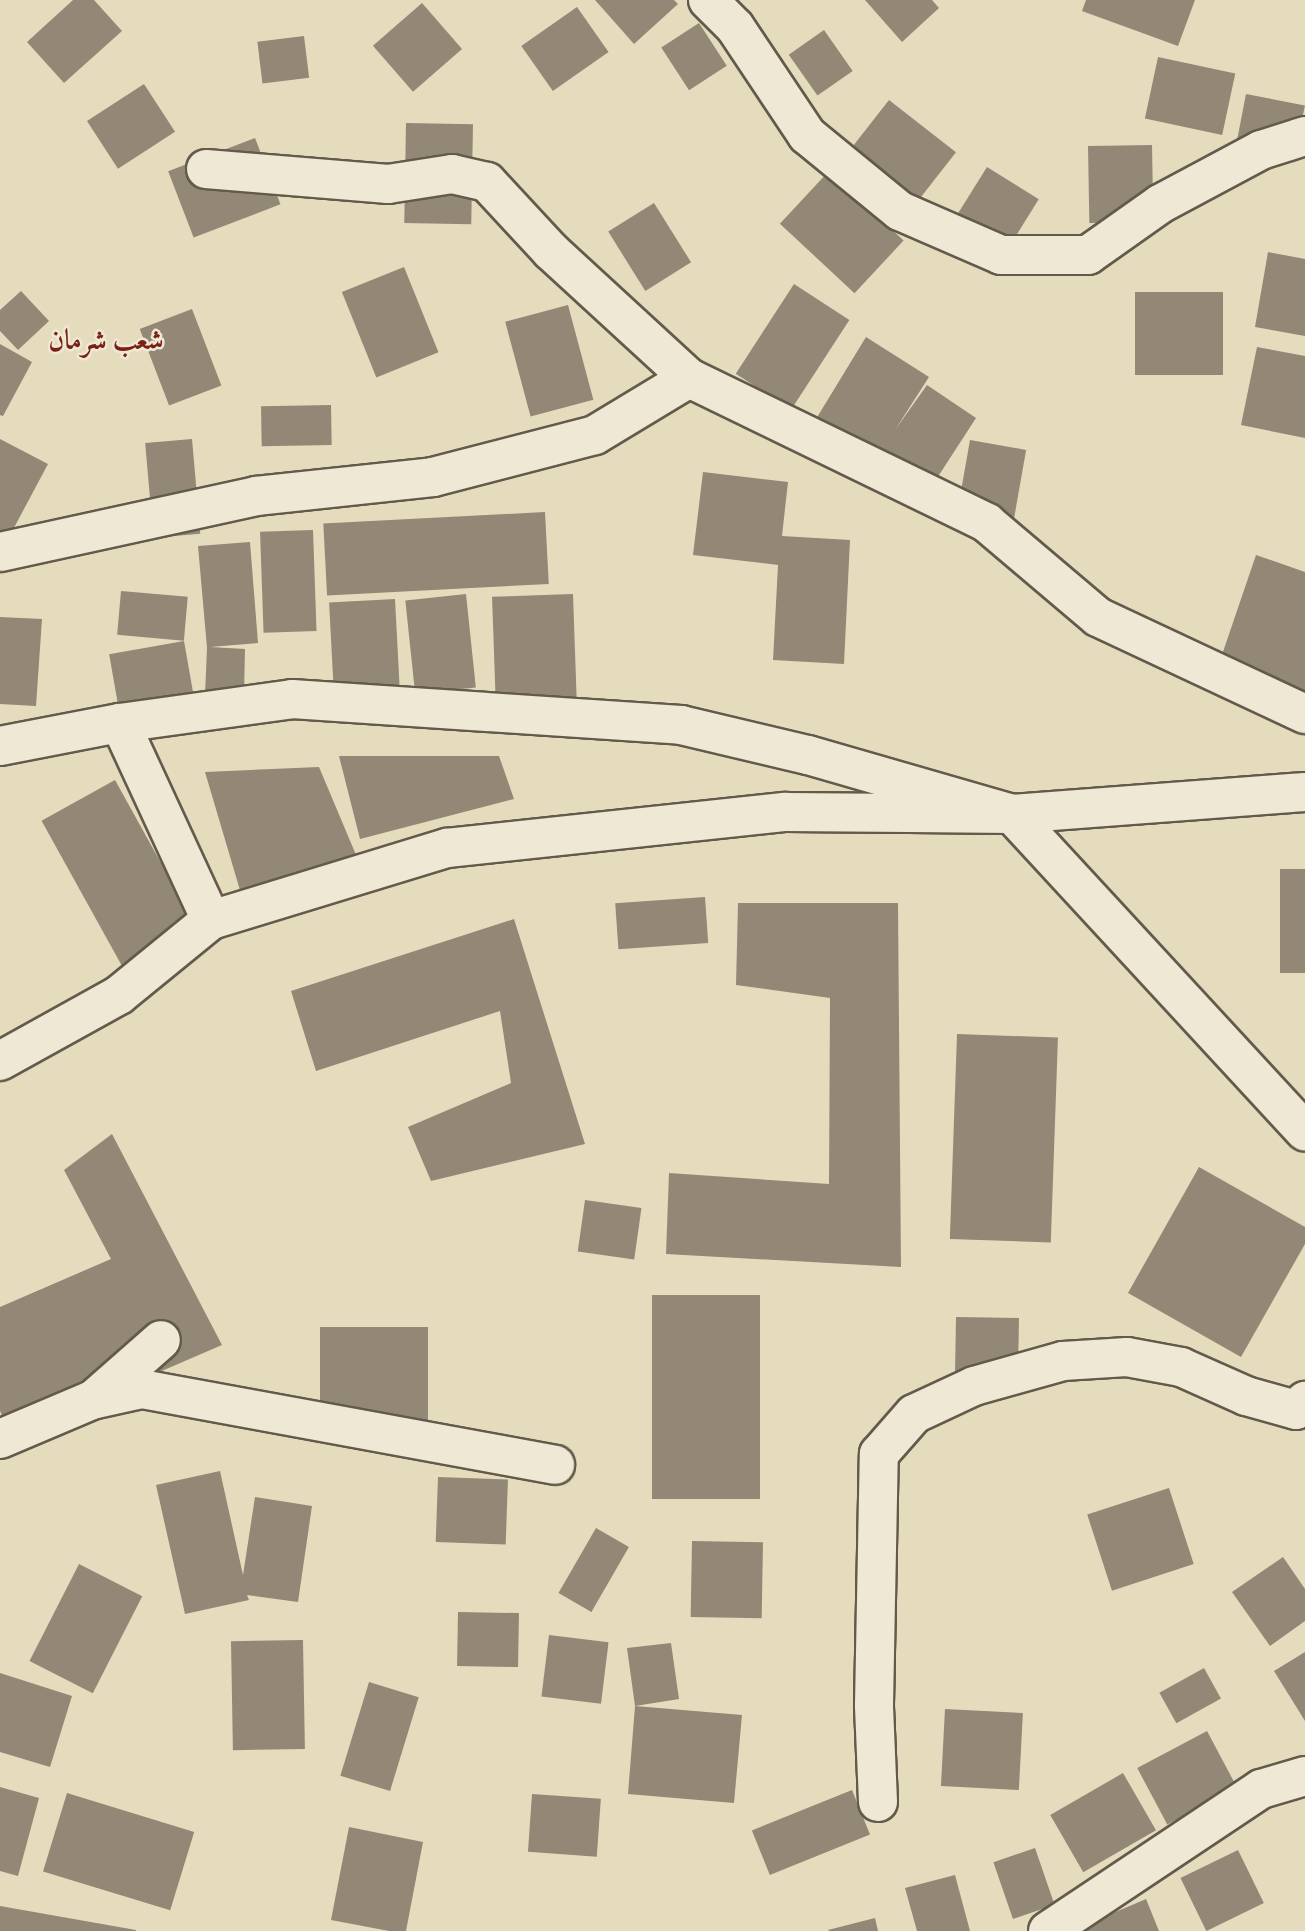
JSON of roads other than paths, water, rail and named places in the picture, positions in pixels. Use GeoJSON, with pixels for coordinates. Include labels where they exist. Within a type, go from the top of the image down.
{"type":"FeatureCollection","features":[{"type":"Feature","properties":{"kind":"street"},"geometry":{"type":"LineString","coordinates":[[708,0],[735,27],[807,135],[900,211],[1001,255],[1088,255],[1160,204],[1261,150],[1305,136]]}},
{"type":"Feature","properties":{"kind":"street"},"geometry":{"type":"LineString","coordinates":[[206,169],[387,184],[452,174],[487,182],[551,251],[689,378],[987,523],[1098,617],[1305,714]]}},
{"type":"Feature","properties":{"kind":"street"},"geometry":{"type":"LineString","coordinates":[[0,552],[256,496],[433,477],[595,435],[689,378]]}},
{"type":"Feature","properties":{"kind":"street"},"geometry":{"type":"LineString","coordinates":[[0,746],[120,723],[292,699],[681,725],[808,755],[1012,814],[1305,1132]]}},
{"type":"Feature","properties":{"kind":"street"},"geometry":{"type":"LineString","coordinates":[[120,723],[211,920]]}},
{"type":"Feature","properties":{"kind":"street"},"geometry":{"type":"LineString","coordinates":[[0,1061],[119,995],[211,920],[447,848],[786,812],[1012,814],[1305,792]]}},
{"type":"Feature","properties":{"kind":"street"},"geometry":{"type":"LineString","coordinates":[[92,1400],[161,1340]]}},
{"type":"Feature","properties":{"kind":"street"},"geometry":{"type":"LineString","coordinates":[[878,1802],[874,1704],[878,1454],[914,1414],[974,1386],[1063,1361],[1127,1357],[1181,1367],[1246,1396],[1296,1410],[1305,1401]]}},
{"type":"Feature","properties":{"kind":"street"},"geometry":{"type":"LineString","coordinates":[[0,1439],[92,1400],[142,1389],[555,1465]]}},
{"type":"Feature","properties":{"kind":"street"},"geometry":{"type":"LineString","coordinates":[[1048,1931],[1261,1789],[1305,1776]]}},
{"type":"Feature","properties":{"kind":"district","name":"شعب شرمان"},"geometry":{"type":"Point","coordinates":[106,339]}}]}
